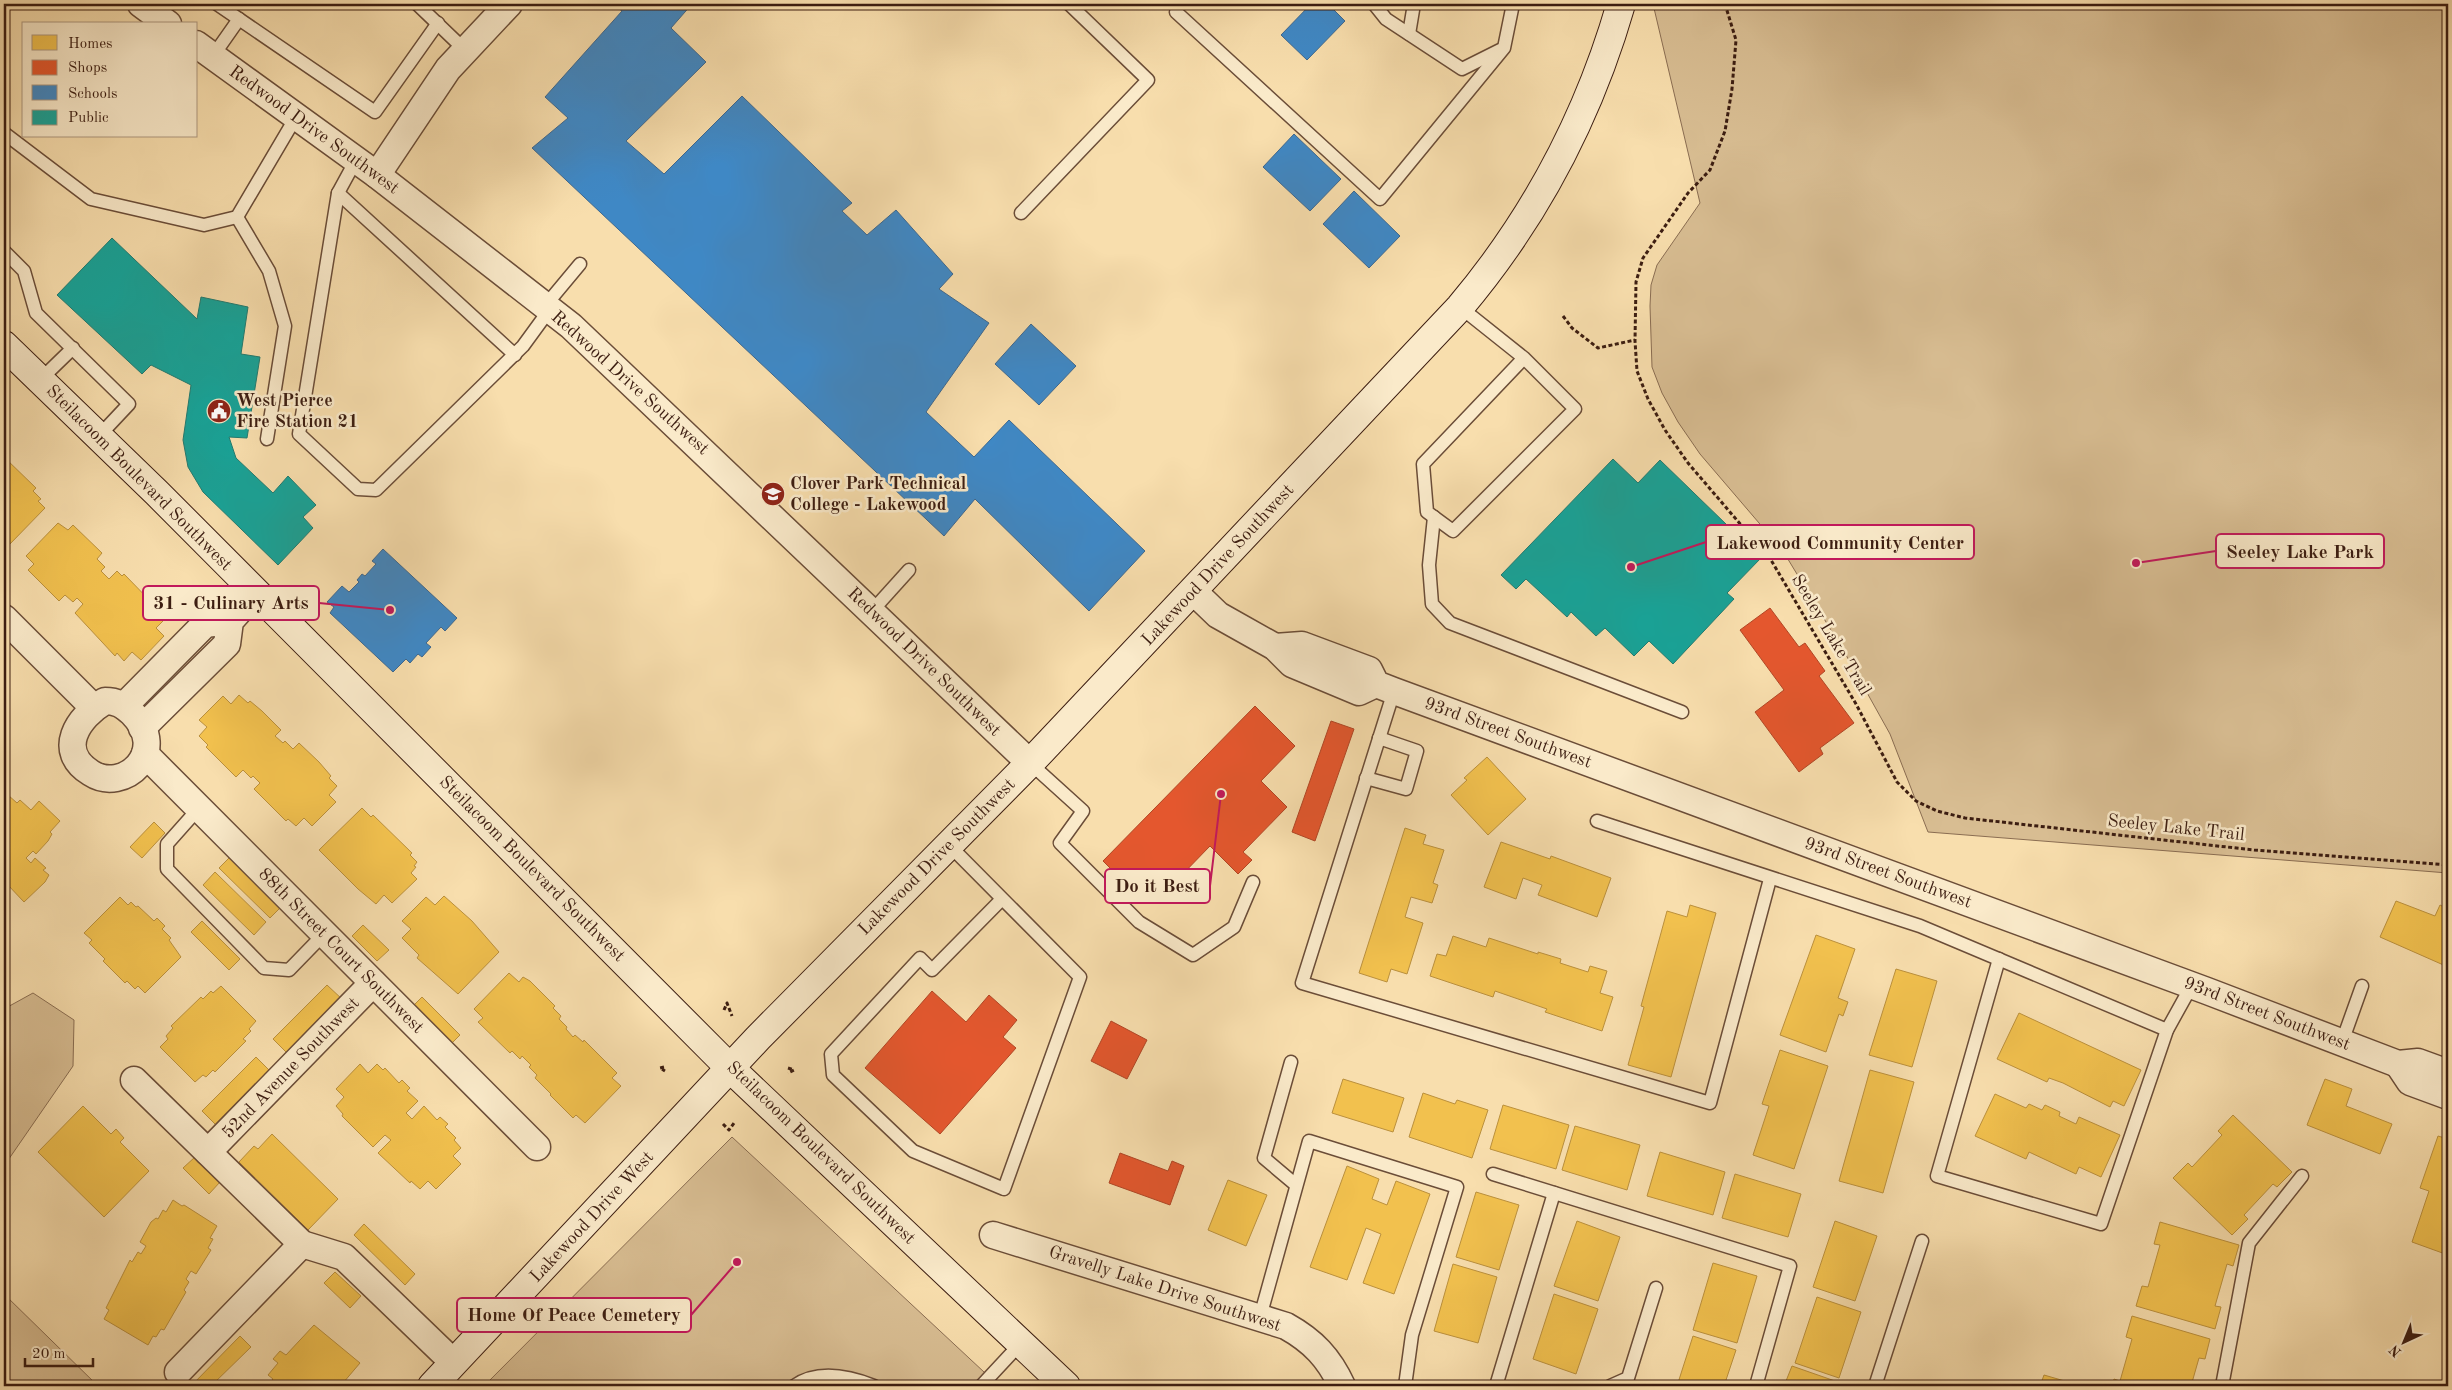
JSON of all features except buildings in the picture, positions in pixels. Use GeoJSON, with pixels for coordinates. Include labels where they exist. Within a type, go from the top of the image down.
{"type":"FeatureCollection","features":[{"type":"Feature","properties":{"kind":"main road","name":"Lakewood Drive Southwest"},"geometry":{"type":"LineString","coordinates":[[731,1069],[1030,763],[1460,306],[1503,252],[1555,168],[1596,78],[1621,4]]}},
{"type":"Feature","properties":{"kind":"main road","name":"Steilacoom Boulevard Southwest"},"geometry":{"type":"LineString","coordinates":[[4,346],[255,592],[731,1069],[1066,1386]]}},
{"type":"Feature","properties":{"kind":"main road","name":"Lakewood Drive West"},"geometry":{"type":"LineString","coordinates":[[432,1386],[731,1069]]}},
{"type":"Feature","properties":{"kind":"street"},"geometry":{"type":"LineString","coordinates":[[141,4],[165,22]]}},
{"type":"Feature","properties":{"kind":"street"},"geometry":{"type":"LineString","coordinates":[[377,175],[448,69],[510,4]]}},
{"type":"Feature","properties":{"kind":"street","name":"Redwood Drive Southwest"},"geometry":{"type":"LineString","coordinates":[[205,50],[377,175],[571,326],[640,389],[1030,763]]}},
{"type":"Feature","properties":{"kind":"street"},"geometry":{"type":"LineString","coordinates":[[1193,591],[1218,615],[1275,647],[1292,664],[1359,692],[1385,687]]}},
{"type":"Feature","properties":{"kind":"street"},"geometry":{"type":"LineString","coordinates":[[142,728],[227,644],[230,621],[255,592]]}},
{"type":"Feature","properties":{"kind":"street"},"geometry":{"type":"LineString","coordinates":[[4,618],[94,708]]}},
{"type":"Feature","properties":{"kind":"street"},"geometry":{"type":"LineString","coordinates":[[124,706],[205,624],[230,621]]}},
{"type":"Feature","properties":{"kind":"street","name":"93rd Street Southwest"},"geometry":{"type":"LineString","coordinates":[[1385,687],[2192,985],[2398,1064],[2418,1062],[2448,1073]]}},
{"type":"Feature","properties":{"kind":"street"},"geometry":{"type":"LineString","coordinates":[[105,701],[114,701],[124,706],[147,736],[145,754],[133,770],[112,779],[102,779],[84,769],[74,752],[72,740],[75,730],[94,708],[105,701]]}},
{"type":"Feature","properties":{"kind":"street","name":"88th Street Court Southwest"},"geometry":{"type":"LineString","coordinates":[[145,754],[537,1148]]}},
{"type":"Feature","properties":{"kind":"street","name":"52nd Avenue Southwest"},"geometry":{"type":"LineString","coordinates":[[208,1152],[373,983]]}},
{"type":"Feature","properties":{"kind":"street"},"geometry":{"type":"LineString","coordinates":[[2398,1064],[2410,1082],[2448,1096]]}},
{"type":"Feature","properties":{"kind":"street"},"geometry":{"type":"LineString","coordinates":[[134,1080],[302,1244],[344,1257],[453,1362]]}},
{"type":"Feature","properties":{"kind":"street","name":"Gravelly Lake Drive Southwest"},"geometry":{"type":"LineString","coordinates":[[993,1235],[1286,1326],[1317,1347],[1336,1372],[1342,1386]]}},
{"type":"Feature","properties":{"kind":"street"},"geometry":{"type":"LineString","coordinates":[[178,1372],[302,1244]]}},
{"type":"Feature","properties":{"kind":"lane"},"geometry":{"type":"LineString","coordinates":[[217,4],[375,112],[438,23]]}},
{"type":"Feature","properties":{"kind":"lane"},"geometry":{"type":"LineString","coordinates":[[417,4],[466,50]]}},
{"type":"Feature","properties":{"kind":"lane"},"geometry":{"type":"LineString","coordinates":[[1021,212],[1148,80],[1069,4]]}},
{"type":"Feature","properties":{"kind":"lane"},"geometry":{"type":"LineString","coordinates":[[1374,4],[1386,19],[1462,69],[1504,48]]}},
{"type":"Feature","properties":{"kind":"lane"},"geometry":{"type":"LineString","coordinates":[[1409,34],[1414,4]]}},
{"type":"Feature","properties":{"kind":"lane"},"geometry":{"type":"LineString","coordinates":[[1176,12],[1380,199],[1504,48],[1513,4]]}},
{"type":"Feature","properties":{"kind":"lane"},"geometry":{"type":"LineString","coordinates":[[205,50],[240,19]]}},
{"type":"Feature","properties":{"kind":"lane"},"geometry":{"type":"LineString","coordinates":[[4,133],[91,199],[204,225],[237,217],[296,117]]}},
{"type":"Feature","properties":{"kind":"lane"},"geometry":{"type":"LineString","coordinates":[[356,160],[338,193],[299,434],[358,489],[376,490],[515,355],[580,264]]}},
{"type":"Feature","properties":{"kind":"lane"},"geometry":{"type":"LineString","coordinates":[[338,193],[515,355]]}},
{"type":"Feature","properties":{"kind":"lane"},"geometry":{"type":"LineString","coordinates":[[237,217],[269,271],[285,326],[267,439]]}},
{"type":"Feature","properties":{"kind":"lane"},"geometry":{"type":"LineString","coordinates":[[4,251],[24,271],[36,312],[129,404],[98,437]]}},
{"type":"Feature","properties":{"kind":"lane"},"geometry":{"type":"LineString","coordinates":[[1460,306],[1524,358],[1575,408],[1453,531],[1427,512],[1423,464],[1524,358]]}},
{"type":"Feature","properties":{"kind":"lane"},"geometry":{"type":"LineString","coordinates":[[40,380],[73,348]]}},
{"type":"Feature","properties":{"kind":"lane"},"geometry":{"type":"LineString","coordinates":[[1434,518],[1429,565],[1432,604],[1450,623],[1682,712]]}},
{"type":"Feature","properties":{"kind":"lane"},"geometry":{"type":"LineString","coordinates":[[872,611],[909,570]]}},
{"type":"Feature","properties":{"kind":"lane"},"geometry":{"type":"LineString","coordinates":[[1385,687],[1379,738],[1302,983],[1710,1103],[1770,879]]}},
{"type":"Feature","properties":{"kind":"lane"},"geometry":{"type":"LineString","coordinates":[[1366,778],[1406,789],[1417,751],[1379,738]]}},
{"type":"Feature","properties":{"kind":"lane"},"geometry":{"type":"LineString","coordinates":[[1030,763],[1083,812],[1060,843],[1139,922],[1193,955],[1234,927],[1253,882]]}},
{"type":"Feature","properties":{"kind":"lane"},"geometry":{"type":"LineString","coordinates":[[199,808],[167,844],[167,869],[264,968],[289,970],[324,934]]}},
{"type":"Feature","properties":{"kind":"lane"},"geometry":{"type":"LineString","coordinates":[[1597,821],[1770,879],[1920,926],[2167,1030]]}},
{"type":"Feature","properties":{"kind":"lane"},"geometry":{"type":"LineString","coordinates":[[949,845],[1080,977],[1004,1189],[914,1151],[833,1075],[831,1054],[920,958],[932,970],[1002,899]]}},
{"type":"Feature","properties":{"kind":"lane"},"geometry":{"type":"LineString","coordinates":[[1999,959],[1937,1176],[2101,1224],[2167,1030],[2192,985]]}},
{"type":"Feature","properties":{"kind":"lane"},"geometry":{"type":"LineString","coordinates":[[2342,1042],[2362,986]]}},
{"type":"Feature","properties":{"kind":"lane"},"geometry":{"type":"LineString","coordinates":[[1291,1062],[1264,1158],[1296,1186]]}},
{"type":"Feature","properties":{"kind":"lane"},"geometry":{"type":"LineString","coordinates":[[1260,1317],[1309,1141],[1458,1187],[1412,1335],[1405,1386]]}},
{"type":"Feature","properties":{"kind":"lane"},"geometry":{"type":"LineString","coordinates":[[1493,1174],[1790,1266],[1756,1386]]}},
{"type":"Feature","properties":{"kind":"lane"},"geometry":{"type":"LineString","coordinates":[[2222,1386],[2249,1243],[2302,1176]]}},
{"type":"Feature","properties":{"kind":"lane"},"geometry":{"type":"LineString","coordinates":[[1496,1386],[1554,1193]]}},
{"type":"Feature","properties":{"kind":"lane"},"geometry":{"type":"LineString","coordinates":[[1875,1386],[1922,1241]]}},
{"type":"Feature","properties":{"kind":"lane"},"geometry":{"type":"LineString","coordinates":[[1610,1386],[1628,1378],[1656,1288]]}},
{"type":"Feature","properties":{"kind":"lane"},"geometry":{"type":"LineString","coordinates":[[981,1386],[1021,1343]]}},
{"type":"Feature","properties":{"kind":"lane"},"geometry":{"type":"LineString","coordinates":[[794,1386],[824,1376],[851,1377],[874,1386]]}},
{"type":"Feature","properties":{"kind":"path","name":"Seeley Lake Trail"},"geometry":{"type":"LineString","coordinates":[[1725,4],[1736,40],[1732,88],[1725,131],[1710,170],[1688,193],[1643,258],[1636,282],[1635,340],[1637,370],[1648,399],[1665,430],[1694,470],[1771,560],[1880,746],[1897,782],[1916,801],[1937,811],[1966,818],[2235,848],[2448,865]]}},
{"type":"Feature","properties":{"kind":"path"},"geometry":{"type":"LineString","coordinates":[[1563,316],[1572,328],[1598,348],[1635,340]]}},
{"type":"Feature","properties":{"kind":"path"},"geometry":{"type":"LineString","coordinates":[[724,1010],[727,1003],[732,1016]]}},
{"type":"Feature","properties":{"kind":"path"},"geometry":{"type":"LineString","coordinates":[[722,1124],[729,1130],[734,1123]]}},
{"type":"Feature","properties":{"kind":"shaded area"},"geometry":{"type":"Polygon","coordinates":[[[1653,4],[2448,4],[2448,873],[1928,832],[1890,734],[1846,655],[1783,551],[1700,454],[1678,422],[1662,393],[1652,367],[1651,285],[1657,265],[1700,203],[1653,4]]]}},
{"type":"Feature","properties":{"kind":"shaded area"},"geometry":{"type":"Polygon","coordinates":[[[33,993],[74,1020],[73,1066],[4,1166],[4,1009],[33,993]]]}},
{"type":"Feature","properties":{"kind":"shaded area"},"geometry":{"type":"Polygon","coordinates":[[[732,1137],[999,1386],[484,1386],[732,1137]]]}},
{"type":"Feature","properties":{"kind":"shaded area"},"geometry":{"type":"Polygon","coordinates":[[[4,1294],[98,1386],[4,1386],[4,1294]]]}},
{"type":"Feature","properties":{"kind":"place","name":"West Pierce Fire Station 21"},"geometry":{"type":"Point","coordinates":[219,411]}},
{"type":"Feature","properties":{"kind":"place","name":"Clover Park Technical College - Lakewood"},"geometry":{"type":"Point","coordinates":[773,494]}},
{"type":"Feature","properties":{"kind":"place","name":"Seeley Lake Park"},"geometry":{"type":"Point","coordinates":[2136,563]}},
{"type":"Feature","properties":{"kind":"place","name":"Lakewood Community Center"},"geometry":{"type":"Point","coordinates":[1631,567]}},
{"type":"Feature","properties":{"kind":"place","name":"31 - Culinary Arts"},"geometry":{"type":"Point","coordinates":[390,610]}},
{"type":"Feature","properties":{"kind":"place","name":"Do it Best"},"geometry":{"type":"Point","coordinates":[1221,794]}},
{"type":"Feature","properties":{"kind":"place","name":"Home Of Peace Cemetery"},"geometry":{"type":"Point","coordinates":[737,1262]}}]}
